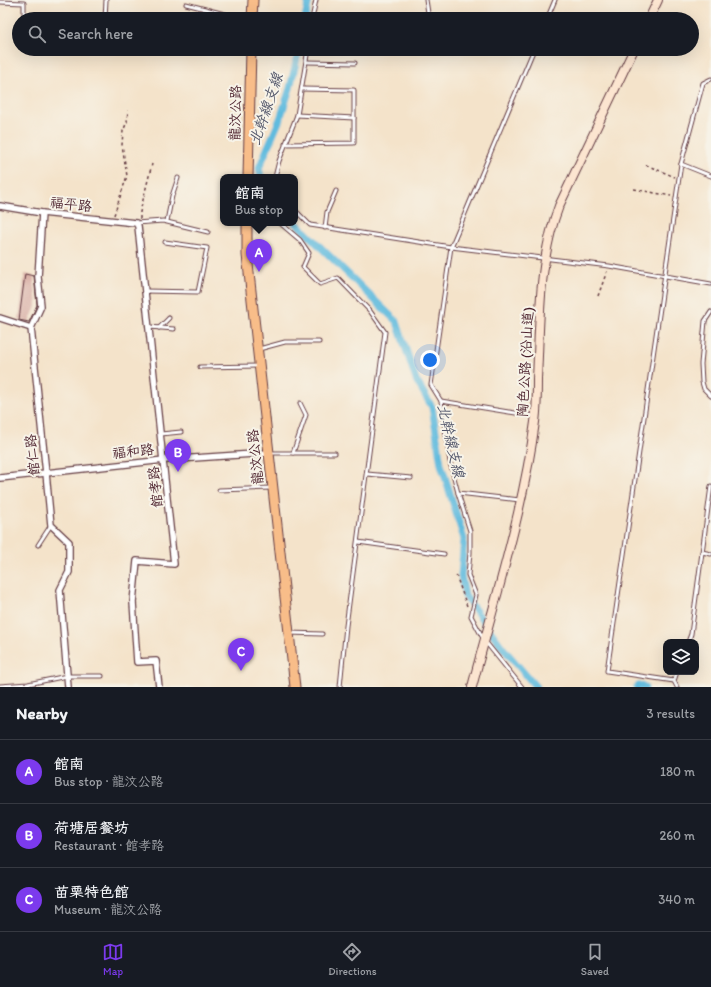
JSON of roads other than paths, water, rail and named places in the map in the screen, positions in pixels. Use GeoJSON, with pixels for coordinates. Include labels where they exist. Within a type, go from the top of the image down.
{"type":"FeatureCollection","features":[{"type":"Feature","properties":{"kind":"main road"},"geometry":{"type":"LineString","coordinates":[[252,0],[252,12]]}},
{"type":"Feature","properties":{"kind":"main road"},"geometry":{"type":"LineString","coordinates":[[652,12],[658,0]]}},
{"type":"Feature","properties":{"kind":"main road","name":"龍汶公路"},"geometry":{"type":"LineString","coordinates":[[248,174],[251,56]]}},
{"type":"Feature","properties":{"kind":"main road","name":"陶色公路 (沿山道)"},"geometry":{"type":"LineString","coordinates":[[472,687],[522,500],[531,452],[536,416],[540,305],[545,259],[552,224],[559,206],[631,56]]}},
{"type":"Feature","properties":{"kind":"main road","name":"龍汶公路"},"geometry":{"type":"LineString","coordinates":[[247,226],[246,255],[295,687]]}},
{"type":"Feature","properties":{"kind":"street","name":"福平路"},"geometry":{"type":"LineString","coordinates":[[0,206],[42,213],[138,224]]}},
{"type":"Feature","properties":{"kind":"street"},"geometry":{"type":"LineString","coordinates":[[0,318],[31,328],[41,306],[38,277],[42,213]]}},
{"type":"Feature","properties":{"kind":"street","name":"館孝路"},"geometry":{"type":"LineString","coordinates":[[138,224],[174,564],[137,561],[133,602],[137,662],[156,661],[159,687]]}},
{"type":"Feature","properties":{"kind":"street","name":"館仁路"},"geometry":{"type":"LineString","coordinates":[[31,328],[51,525]]}},
{"type":"Feature","properties":{"kind":"street","name":"福和路"},"geometry":{"type":"LineString","coordinates":[[0,478],[164,460],[268,453]]}},
{"type":"Feature","properties":{"kind":"street"},"geometry":{"type":"LineString","coordinates":[[51,525],[68,542],[68,572],[60,590],[68,687]]}},
{"type":"Feature","properties":{"kind":"lane"},"geometry":{"type":"LineString","coordinates":[[105,12],[106,0]]}},
{"type":"Feature","properties":{"kind":"lane"},"geometry":{"type":"LineString","coordinates":[[313,12],[316,0]]}},
{"type":"Feature","properties":{"kind":"lane"},"geometry":{"type":"LineString","coordinates":[[426,0],[427,12]]}},
{"type":"Feature","properties":{"kind":"lane"},"geometry":{"type":"LineString","coordinates":[[550,12],[555,0]]}},
{"type":"Feature","properties":{"kind":"lane"},"geometry":{"type":"LineString","coordinates":[[0,2],[24,3],[24,12]]}},
{"type":"Feature","properties":{"kind":"lane"},"geometry":{"type":"LineString","coordinates":[[186,4],[217,12]]}},
{"type":"Feature","properties":{"kind":"lane"},"geometry":{"type":"LineString","coordinates":[[277,174],[279,161],[297,115],[307,56]]}},
{"type":"Feature","properties":{"kind":"lane"},"geometry":{"type":"LineString","coordinates":[[522,687],[484,640],[471,615],[476,595],[468,575],[470,531],[450,462],[441,401],[431,385],[451,247],[531,56]]}},
{"type":"Feature","properties":{"kind":"lane"},"geometry":{"type":"LineString","coordinates":[[307,62],[355,63]]}},
{"type":"Feature","properties":{"kind":"lane"},"geometry":{"type":"LineString","coordinates":[[674,681],[607,671],[681,164],[703,83],[711,79]]}},
{"type":"Feature","properties":{"kind":"lane"},"geometry":{"type":"LineString","coordinates":[[285,144],[354,143],[354,90],[302,89]]}},
{"type":"Feature","properties":{"kind":"lane"},"geometry":{"type":"LineString","coordinates":[[297,115],[354,118]]}},
{"type":"Feature","properties":{"kind":"lane"},"geometry":{"type":"LineString","coordinates":[[681,164],[711,176]]}},
{"type":"Feature","properties":{"kind":"lane"},"geometry":{"type":"LineString","coordinates":[[167,222],[172,196],[178,178]]}},
{"type":"Feature","properties":{"kind":"lane"},"geometry":{"type":"LineString","coordinates":[[326,228],[327,212],[336,191]]}},
{"type":"Feature","properties":{"kind":"lane"},"geometry":{"type":"LineString","coordinates":[[298,213],[310,225],[326,228],[451,247],[609,266],[711,284]]}},
{"type":"Feature","properties":{"kind":"lane"},"geometry":{"type":"LineString","coordinates":[[138,224],[163,220],[208,232]]}},
{"type":"Feature","properties":{"kind":"lane"},"geometry":{"type":"LineString","coordinates":[[284,226],[300,240],[308,253],[303,267],[320,284],[338,278],[370,311],[385,332],[340,687]]}},
{"type":"Feature","properties":{"kind":"lane"},"geometry":{"type":"LineString","coordinates":[[145,291],[198,292],[207,248],[166,242]]}},
{"type":"Feature","properties":{"kind":"lane"},"geometry":{"type":"LineString","coordinates":[[711,312],[705,321],[701,364],[704,389],[711,396]]}},
{"type":"Feature","properties":{"kind":"lane"},"geometry":{"type":"LineString","coordinates":[[159,328],[170,318]]}},
{"type":"Feature","properties":{"kind":"lane"},"geometry":{"type":"LineString","coordinates":[[149,327],[174,329]]}},
{"type":"Feature","properties":{"kind":"lane"},"geometry":{"type":"LineString","coordinates":[[257,350],[285,342],[319,342]]}},
{"type":"Feature","properties":{"kind":"lane"},"geometry":{"type":"LineString","coordinates":[[200,367],[259,366]]}},
{"type":"Feature","properties":{"kind":"lane"},"geometry":{"type":"LineString","coordinates":[[441,401],[536,416]]}},
{"type":"Feature","properties":{"kind":"lane"},"geometry":{"type":"LineString","coordinates":[[293,453],[306,415],[300,403]]}},
{"type":"Feature","properties":{"kind":"lane"},"geometry":{"type":"LineString","coordinates":[[161,434],[181,432]]}},
{"type":"Feature","properties":{"kind":"lane"},"geometry":{"type":"LineString","coordinates":[[268,453],[335,453]]}},
{"type":"Feature","properties":{"kind":"lane"},"geometry":{"type":"LineString","coordinates":[[367,474],[411,478]]}},
{"type":"Feature","properties":{"kind":"lane"},"geometry":{"type":"LineString","coordinates":[[689,639],[711,486]]}},
{"type":"Feature","properties":{"kind":"lane"},"geometry":{"type":"LineString","coordinates":[[219,490],[272,488]]}},
{"type":"Feature","properties":{"kind":"lane"},"geometry":{"type":"LineString","coordinates":[[458,493],[522,500]]}},
{"type":"Feature","properties":{"kind":"lane"},"geometry":{"type":"LineString","coordinates":[[38,545],[51,525]]}},
{"type":"Feature","properties":{"kind":"lane"},"geometry":{"type":"LineString","coordinates":[[358,542],[444,554]]}},
{"type":"Feature","properties":{"kind":"lane"},"geometry":{"type":"LineString","coordinates":[[702,552],[711,554]]}},
{"type":"Feature","properties":{"kind":"lane"},"geometry":{"type":"LineString","coordinates":[[289,633],[322,634]]}},
{"type":"Feature","properties":{"kind":"lane"},"geometry":{"type":"LineString","coordinates":[[676,675],[674,681],[677,687]]}},
{"type":"Feature","properties":{"kind":"lane"},"geometry":{"type":"LineString","coordinates":[[0,686],[28,684],[67,676],[102,676]]}},
{"type":"Feature","properties":{"kind":"waterway","name":"北幹線支線"},"geometry":{"type":"LineString","coordinates":[[306,12],[309,0]]}},
{"type":"Feature","properties":{"kind":"waterway","name":"北幹線支線"},"geometry":{"type":"LineString","coordinates":[[260,174],[259,168],[280,119],[290,88],[297,56]]}},
{"type":"Feature","properties":{"kind":"waterway","name":"北幹線支線"},"geometry":{"type":"LineString","coordinates":[[298,225],[397,322],[416,380],[432,407],[441,464],[464,539],[461,576],[465,596],[503,648],[536,687]]}},
{"type":"Feature","properties":{"kind":"waterway","name":"北幹線支線"},"geometry":{"type":"LineString","coordinates":[[637,687],[645,687]]}},
{"type":"Feature","properties":{"kind":"place","name":"館南"},"geometry":{"type":"Point","coordinates":[259,272]}},
{"type":"Feature","properties":{"kind":"place","name":"荷塘居餐坊"},"geometry":{"type":"Point","coordinates":[178,472]}},
{"type":"Feature","properties":{"kind":"place","name":"苗栗特色館"},"geometry":{"type":"Point","coordinates":[241,671]}}]}
